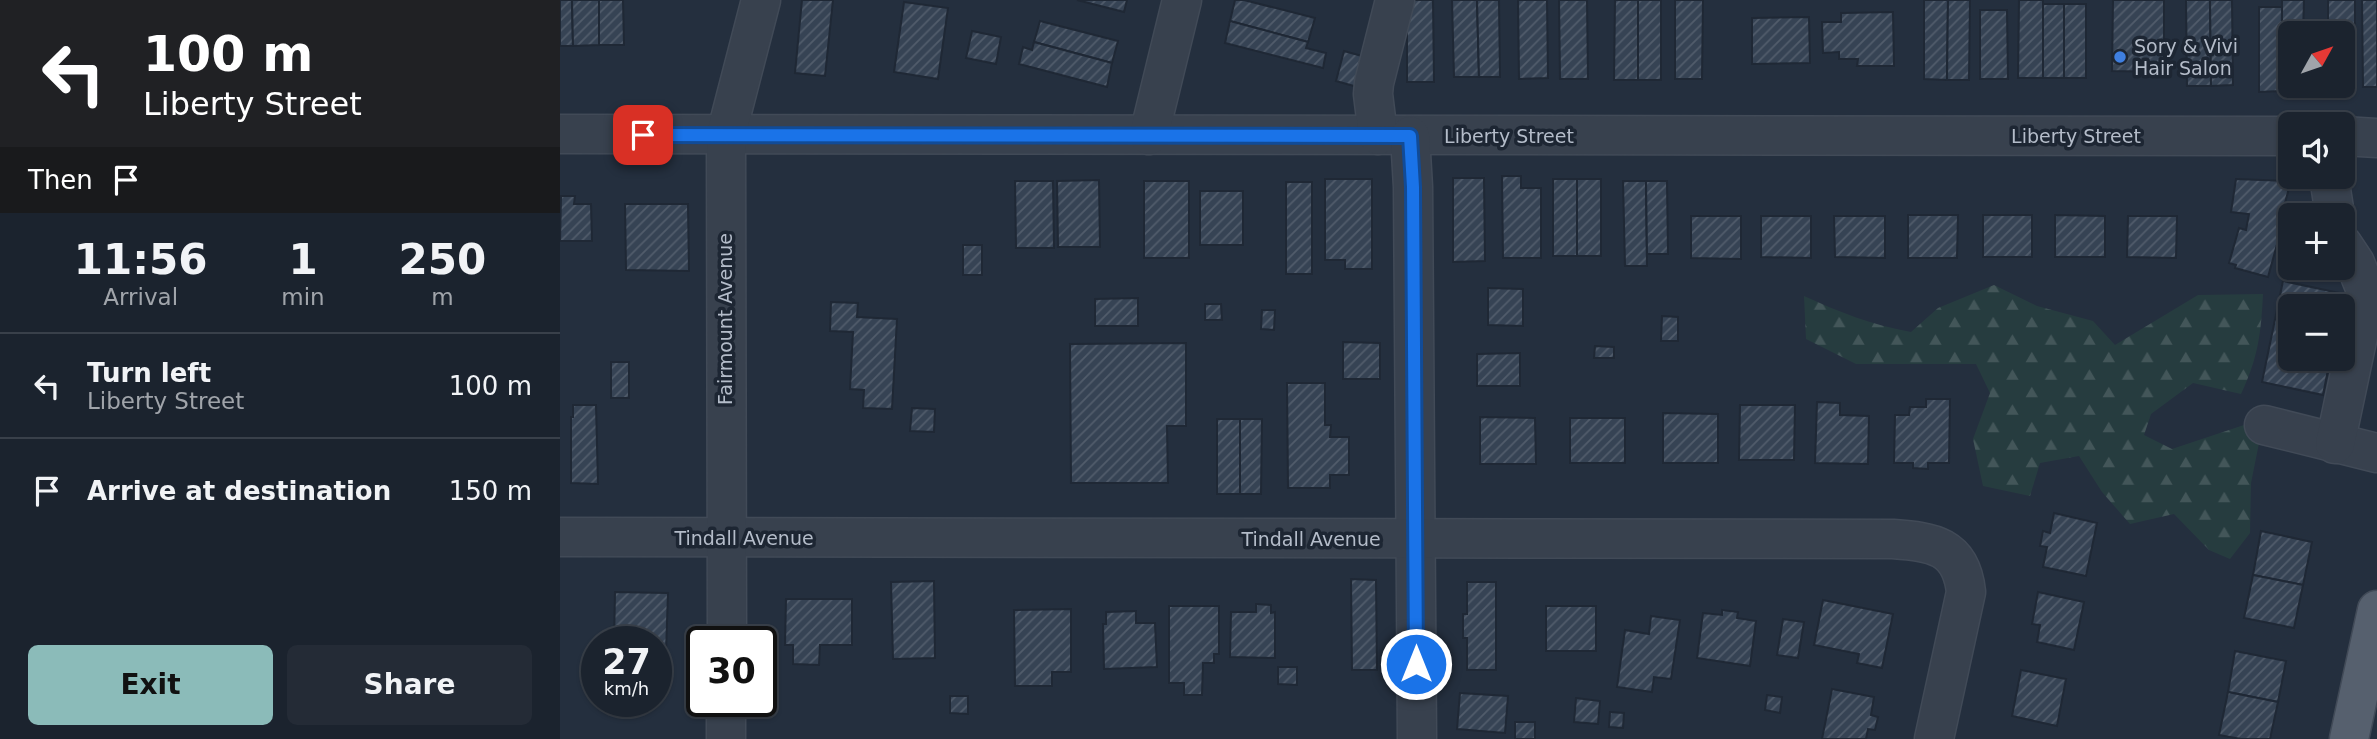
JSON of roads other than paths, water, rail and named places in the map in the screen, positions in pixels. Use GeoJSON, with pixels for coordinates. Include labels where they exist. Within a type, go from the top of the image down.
{"type":"FeatureCollection","features":[{"type":"Feature","properties":{"kind":"main road"},"geometry":{"type":"LineString","coordinates":[[2349,739],[2375,626]]}},
{"type":"Feature","properties":{"kind":"street","name":"Fairmount Avenue"},"geometry":{"type":"LineString","coordinates":[[727,626],[726,135],[761,0]]}},
{"type":"Feature","properties":{"kind":"street"},"geometry":{"type":"LineString","coordinates":[[1149,135],[1182,0]]}},
{"type":"Feature","properties":{"kind":"street"},"geometry":{"type":"LineString","coordinates":[[1395,0],[1373,94],[1394,135],[1413,187],[1417,739]]}},
{"type":"Feature","properties":{"kind":"street","name":"Liberty Street"},"geometry":{"type":"LineString","coordinates":[[560,134],[2278,136]]}},
{"type":"Feature","properties":{"kind":"street"},"geometry":{"type":"LineString","coordinates":[[2355,137],[2377,138]]}},
{"type":"Feature","properties":{"kind":"street"},"geometry":{"type":"LineString","coordinates":[[2335,444],[2367,293],[2355,263]]}},
{"type":"Feature","properties":{"kind":"street"},"geometry":{"type":"LineString","coordinates":[[2264,425],[2377,453]]}},
{"type":"Feature","properties":{"kind":"street","name":"Tindall Avenue"},"geometry":{"type":"LineString","coordinates":[[560,537],[1893,539],[1931,542],[1955,558],[1964,575],[1966,592],[1934,739]]}},
{"type":"Feature","properties":{"kind":"street"},"geometry":{"type":"LineString","coordinates":[[726,717],[726,739]]}},
{"type":"Feature","properties":{"kind":"place","name":"Sory & Vivi Hair Salon"},"geometry":{"type":"Point","coordinates":[2120,57]}}]}
